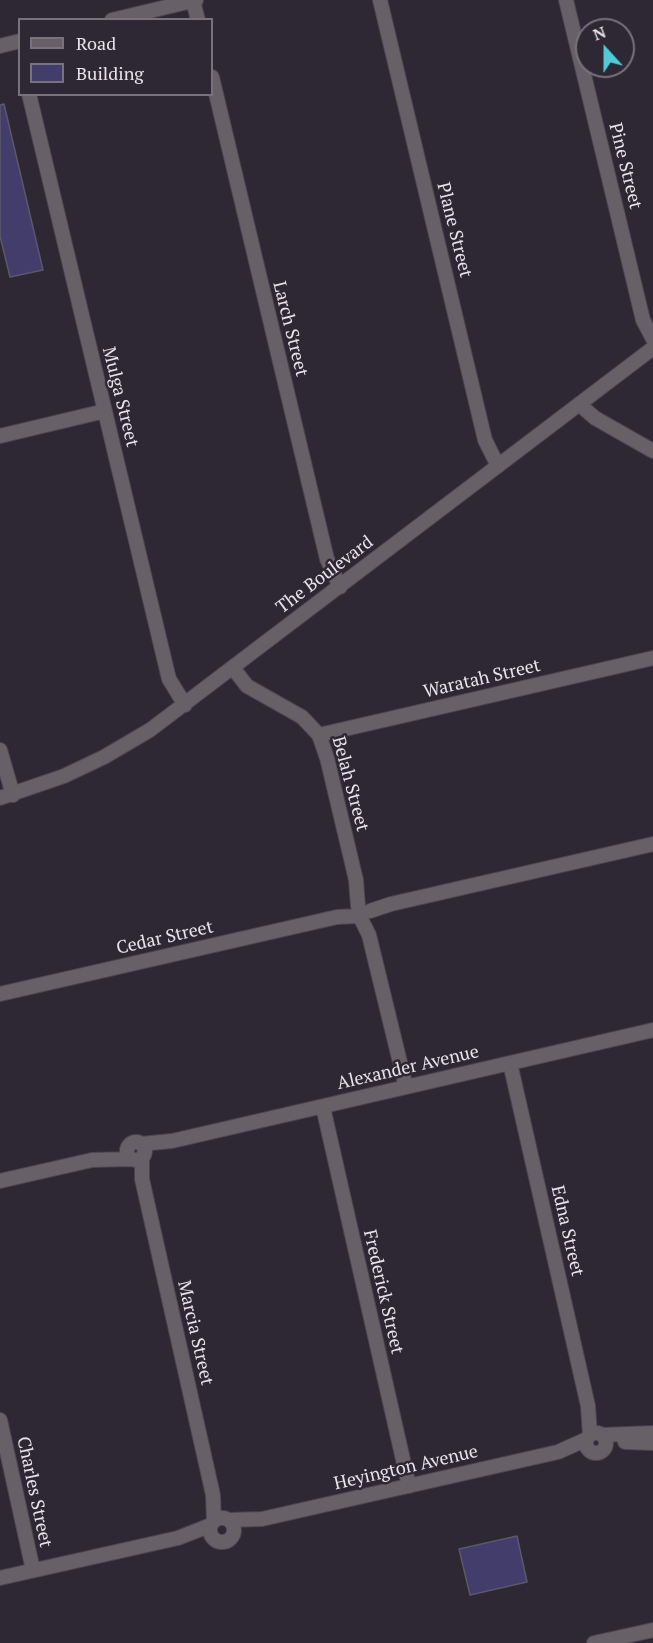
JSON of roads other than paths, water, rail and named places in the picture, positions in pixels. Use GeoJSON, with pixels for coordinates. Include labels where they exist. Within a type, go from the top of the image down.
{"type":"FeatureCollection","features":[{"type":"Feature","properties":{"kind":"street"},"geometry":{"type":"LineString","coordinates":[[120,18],[194,0],[198,18]]}},
{"type":"Feature","properties":{"kind":"street","name":"Plane Street"},"geometry":{"type":"LineString","coordinates":[[380,0],[485,440],[498,465]]}},
{"type":"Feature","properties":{"kind":"street","name":"Pine Street"},"geometry":{"type":"LineString","coordinates":[[566,0],[643,320],[653,339]]}},
{"type":"Feature","properties":{"kind":"street"},"geometry":{"type":"LineString","coordinates":[[0,46],[18,41]]}},
{"type":"Feature","properties":{"kind":"street","name":"Larch Street"},"geometry":{"type":"LineString","coordinates":[[213,81],[327,559],[340,587]]}},
{"type":"Feature","properties":{"kind":"street","name":"Mulga Street"},"geometry":{"type":"LineString","coordinates":[[29,96],[169,679],[185,705]]}},
{"type":"Feature","properties":{"kind":"street","name":"The Boulevard"},"geometry":{"type":"LineString","coordinates":[[7,797],[64,776],[104,757],[185,705],[653,348]]}},
{"type":"Feature","properties":{"kind":"street"},"geometry":{"type":"LineString","coordinates":[[579,404],[592,416],[653,451]]}},
{"type":"Feature","properties":{"kind":"street"},"geometry":{"type":"LineString","coordinates":[[0,436],[105,411]]}},
{"type":"Feature","properties":{"kind":"street","name":"Waratah Street"},"geometry":{"type":"LineString","coordinates":[[319,735],[653,658]]}},
{"type":"Feature","properties":{"kind":"street","name":"Belah Street"},"geometry":{"type":"LineString","coordinates":[[233,668],[247,686],[302,717],[319,735],[406,1087]]}},
{"type":"Feature","properties":{"kind":"street"},"geometry":{"type":"LineString","coordinates":[[0,750],[7,797]]}},
{"type":"Feature","properties":{"kind":"street","name":"Cedar Street"},"geometry":{"type":"LineString","coordinates":[[0,994],[653,844]]}},
{"type":"Feature","properties":{"kind":"street","name":"Alexander Avenue"},"geometry":{"type":"LineString","coordinates":[[0,1181],[105,1158],[136,1154],[172,1141],[653,1030]]}},
{"type":"Feature","properties":{"kind":"street","name":"Edna Street"},"geometry":{"type":"LineString","coordinates":[[510,1063],[596,1440]]}},
{"type":"Feature","properties":{"kind":"street","name":"Frederick Street"},"geometry":{"type":"LineString","coordinates":[[323,1107],[409,1486]]}},
{"type":"Feature","properties":{"kind":"street","name":"Marcia Street"},"geometry":{"type":"LineString","coordinates":[[136,1154],[219,1525],[233,1527],[233,1534]]}},
{"type":"Feature","properties":{"kind":"street","name":"Charles Street"},"geometry":{"type":"LineString","coordinates":[[0,1420],[33,1570]]}},
{"type":"Feature","properties":{"kind":"street","name":"Heyington Avenue"},"geometry":{"type":"LineString","coordinates":[[0,1578],[178,1538],[219,1525],[262,1519],[558,1452],[596,1440],[653,1433]]}},
{"type":"Feature","properties":{"kind":"street","name":"Heyington Avenue"},"geometry":{"type":"LineString","coordinates":[[596,1440],[653,1443]]}},
{"type":"Feature","properties":{"kind":"street","name":"Heyington Avenue"},"geometry":{"type":"LineString","coordinates":[[219,1525],[224,1541],[262,1519]]}},
{"type":"Feature","properties":{"kind":"street"},"geometry":{"type":"LineString","coordinates":[[594,1643],[653,1630]]}}]}
